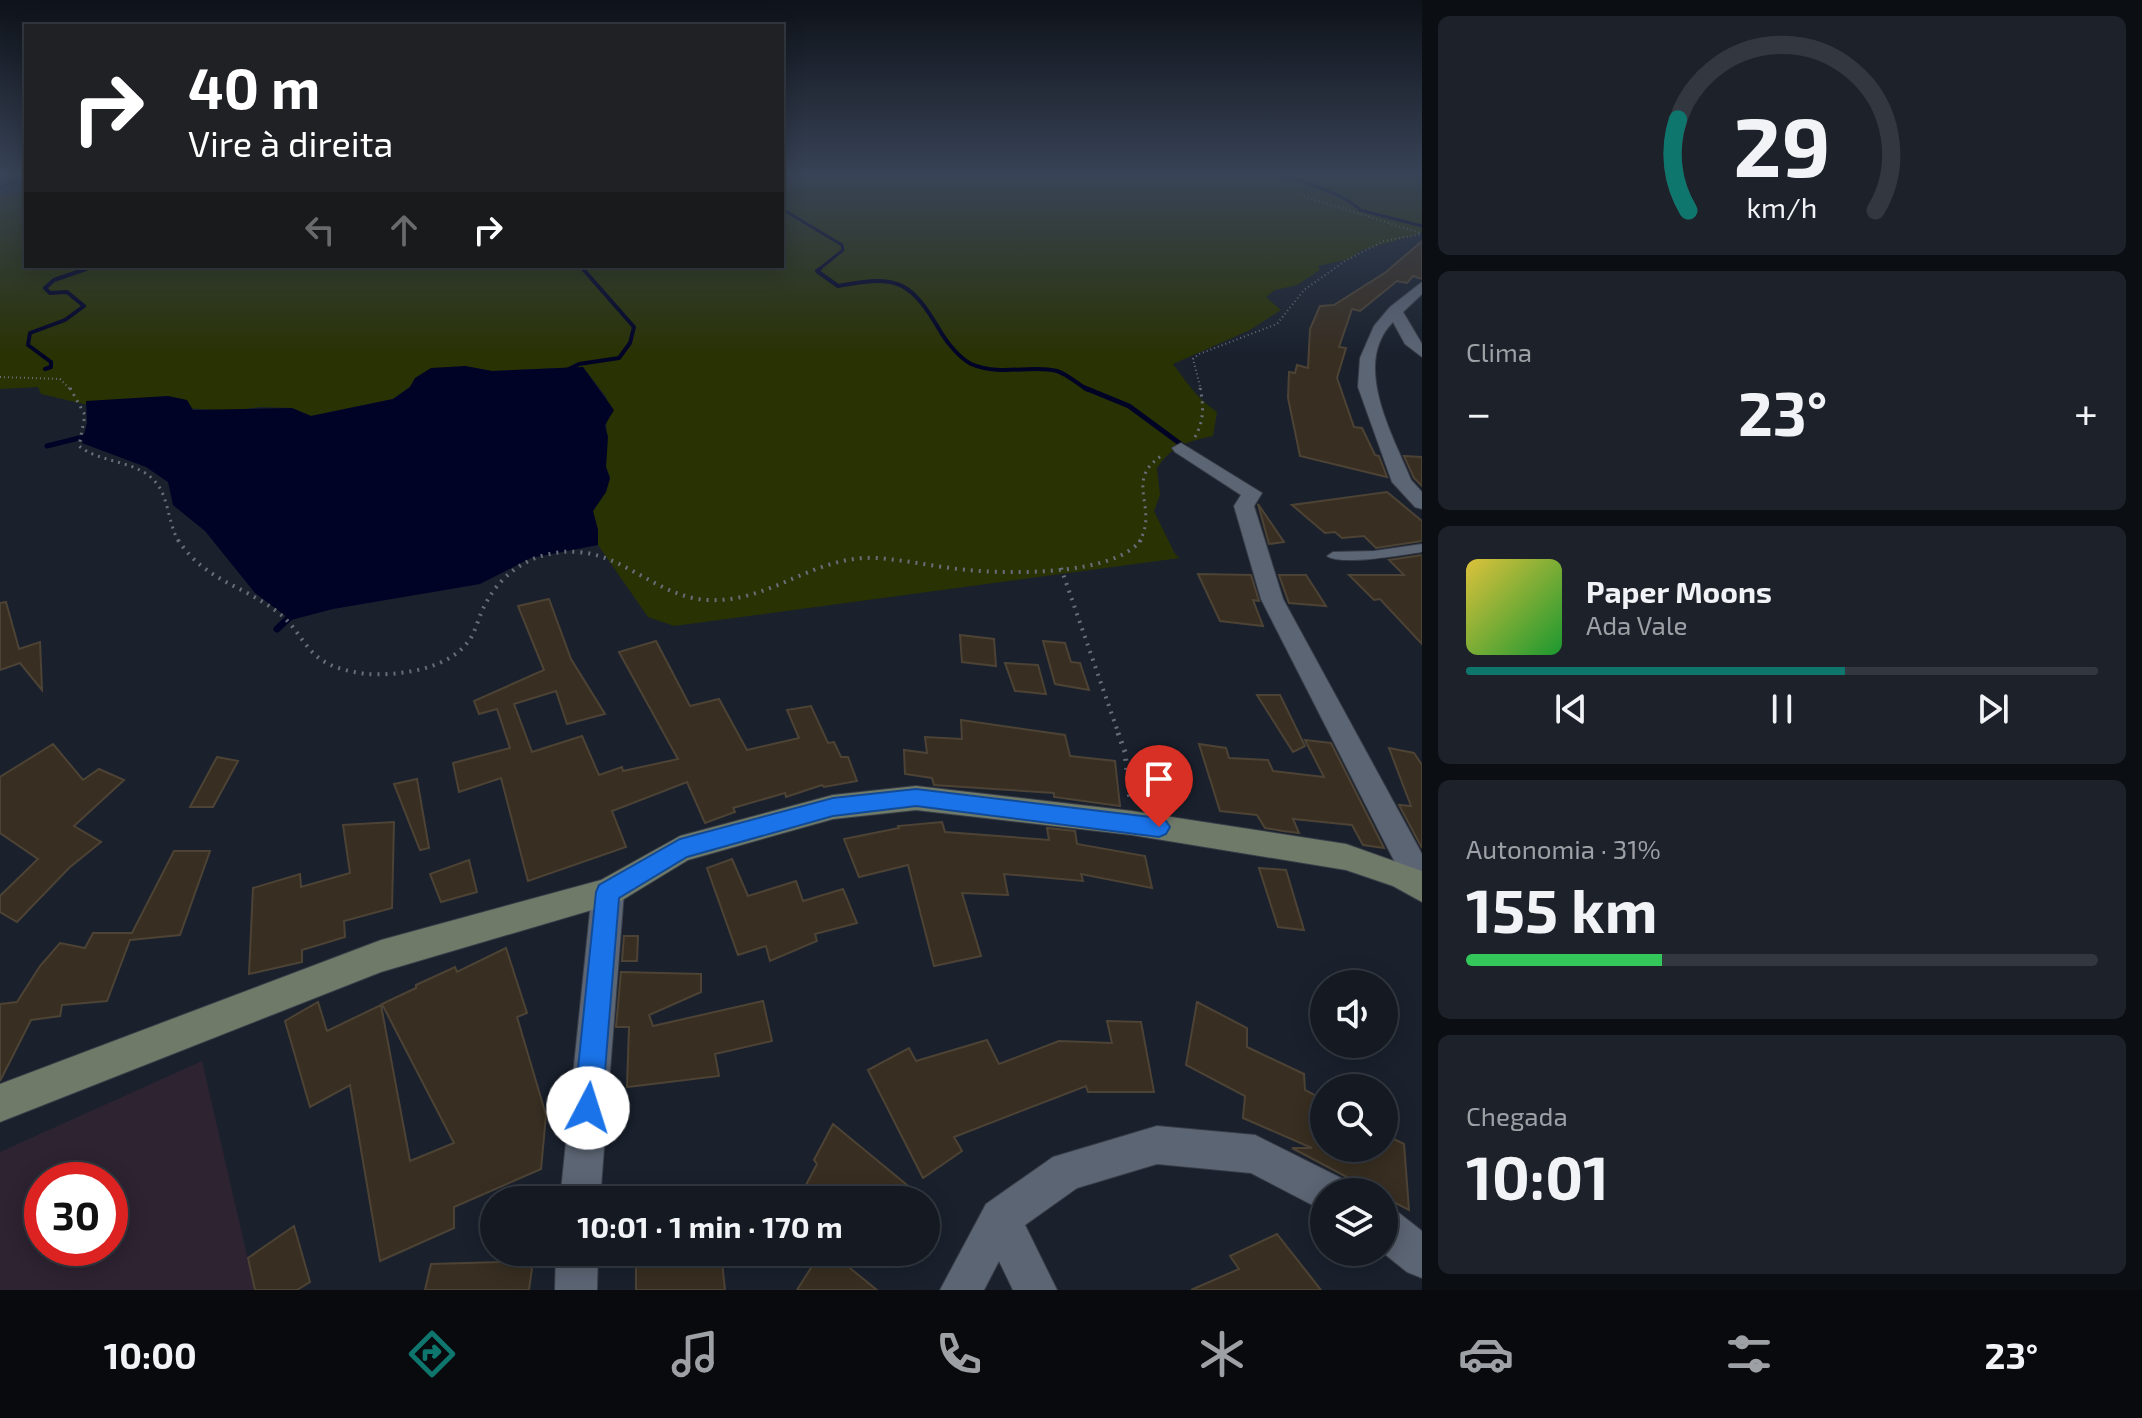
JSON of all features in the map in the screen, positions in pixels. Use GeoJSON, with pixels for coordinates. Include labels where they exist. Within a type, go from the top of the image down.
{"type":"FeatureCollection","features":[{"type":"Feature","properties":{"kind":"street"},"geometry":{"type":"LineString","coordinates":[[1422,286],[1381,326],[1368,358],[1366,387],[1402,482],[1422,503]]}},
{"type":"Feature","properties":{"kind":"street"},"geometry":{"type":"LineString","coordinates":[[1395,310],[1410,341],[1422,352]]}},
{"type":"Feature","properties":{"kind":"street"},"geometry":{"type":"LineString","coordinates":[[1181,448],[1252,493],[1244,506],[1272,599],[1422,886]]}},
{"type":"Feature","properties":{"kind":"street"},"geometry":{"type":"LineString","coordinates":[[0,1103],[381,956],[608,892],[680,849],[833,807],[916,798],[1132,823],[1346,857],[1403,876],[1422,886]]}},
{"type":"Feature","properties":{"kind":"street"},"geometry":{"type":"LineString","coordinates":[[581,1186],[608,892]]}},
{"type":"Feature","properties":{"kind":"street"},"geometry":{"type":"LineString","coordinates":[[961,1290],[1000,1218],[1067,1171],[1157,1145],[1255,1154],[1310,1183]]}},
{"type":"Feature","properties":{"kind":"street"},"geometry":{"type":"LineString","coordinates":[[1000,1218],[1036,1290]]}},
{"type":"Feature","properties":{"kind":"street"},"geometry":{"type":"LineString","coordinates":[[1398,1239],[1422,1257]]}},
{"type":"Feature","properties":{"kind":"street"},"geometry":{"type":"LineString","coordinates":[[576,1290],[577,1266]]}},
{"type":"Feature","properties":{"kind":"lane"},"geometry":{"type":"LineString","coordinates":[[1333,556],[1374,555],[1422,548]]}},
{"type":"Feature","properties":{"kind":"path"},"geometry":{"type":"LineString","coordinates":[[0,377],[47,377],[60,379],[68,385],[85,415],[79,446],[95,457],[152,478],[159,486],[171,526],[191,559],[208,573],[276,611],[311,653],[350,670],[406,673],[449,658],[467,645],[496,582],[525,562],[564,551],[580,551],[605,559],[671,590],[704,600],[745,596],[841,559],[871,558],[991,571],[1106,562],[1139,547],[1146,537],[1143,472],[1148,464],[1194,440],[1204,413],[1193,359],[1277,324],[1304,290],[1345,261],[1384,241],[1415,235]]}},
{"type":"Feature","properties":{"kind":"path"},"geometry":{"type":"LineString","coordinates":[[1061,567],[1125,752],[1132,823]]}},
{"type":"Feature","properties":{"kind":"shaded area"},"geometry":{"type":"Polygon","coordinates":[[[202,1061],[255,1290],[0,1290],[0,1152],[202,1061]]]}},
{"type":"Feature","properties":{"kind":"green space"},"geometry":{"type":"Polygon","coordinates":[[[0,235],[24,235],[24,268],[784,268],[784,235],[1414,235],[1362,250],[1349,259],[1318,266],[1320,270],[1297,285],[1275,290],[1266,297],[1281,310],[1250,330],[1173,364],[1198,395],[1217,412],[1213,436],[1181,446],[1157,468],[1160,495],[1154,511],[1175,554],[1180,558],[674,626],[648,617],[598,545],[593,511],[606,492],[610,478],[606,467],[607,398],[583,367],[492,371],[465,366],[415,378],[410,387],[393,399],[311,416],[292,408],[260,407],[233,411],[87,402],[88,405],[41,394],[38,387],[0,389],[0,235]]]}},
{"type":"Feature","properties":{"kind":"water"},"geometry":{"type":"Polygon","coordinates":[[[465,366],[492,371],[583,367],[614,410],[605,425],[608,437],[606,467],[610,478],[606,492],[593,511],[598,545],[531,558],[480,584],[333,609],[291,620],[255,593],[205,531],[173,505],[168,482],[146,467],[82,443],[87,423],[86,401],[168,396],[187,400],[193,410],[292,408],[311,416],[393,399],[431,368],[465,366]]]}},
{"type":"Feature","properties":{"kind":"building"},"geometry":{"type":"Polygon","coordinates":[[[1422,241],[1422,279],[1413,276],[1407,283],[1397,281],[1360,311],[1352,309],[1339,347],[1346,348],[1337,378],[1354,427],[1362,428],[1375,455],[1379,456],[1387,477],[1300,456],[1288,398],[1289,372],[1295,373],[1297,365],[1308,368],[1310,329],[1320,306],[1334,305],[1386,272],[1422,241]]]}},
{"type":"Feature","properties":{"kind":"building"},"geometry":{"type":"Polygon","coordinates":[[[1404,456],[1422,457],[1422,486],[1414,478],[1404,456]]]}},
{"type":"Feature","properties":{"kind":"building"},"geometry":{"type":"Polygon","coordinates":[[[1387,492],[1422,521],[1422,541],[1376,548],[1364,536],[1342,538],[1335,532],[1325,533],[1292,505],[1387,492]]]}},
{"type":"Feature","properties":{"kind":"building"},"geometry":{"type":"Polygon","coordinates":[[[1258,504],[1284,542],[1269,544],[1258,504]]]}},
{"type":"Feature","properties":{"kind":"building"},"geometry":{"type":"Polygon","coordinates":[[[1422,555],[1422,644],[1380,599],[1374,600],[1349,575],[1404,575],[1389,560],[1422,555]]]}},
{"type":"Feature","properties":{"kind":"building"},"geometry":{"type":"Polygon","coordinates":[[[1198,574],[1251,575],[1259,601],[1253,600],[1263,626],[1220,621],[1198,574]]]}},
{"type":"Feature","properties":{"kind":"building"},"geometry":{"type":"Polygon","coordinates":[[[1279,575],[1306,575],[1326,606],[1289,603],[1279,575]]]}},
{"type":"Feature","properties":{"kind":"building"},"geometry":{"type":"Polygon","coordinates":[[[549,599],[571,659],[605,714],[567,724],[556,691],[514,704],[532,752],[582,736],[599,775],[622,767],[623,771],[678,759],[619,652],[656,641],[690,706],[719,699],[747,750],[799,738],[787,710],[811,706],[828,743],[834,742],[841,757],[848,757],[857,781],[822,785],[786,797],[785,793],[733,808],[735,812],[705,823],[687,782],[612,811],[626,847],[528,881],[501,778],[459,792],[453,763],[510,748],[497,709],[479,714],[474,701],[544,670],[518,606],[549,599]]]}},
{"type":"Feature","properties":{"kind":"building"},"geometry":{"type":"Polygon","coordinates":[[[6,602],[19,649],[40,642],[42,690],[20,663],[0,670],[0,603],[6,602]]]}},
{"type":"Feature","properties":{"kind":"building"},"geometry":{"type":"Polygon","coordinates":[[[960,635],[994,639],[996,666],[962,662],[960,635]]]}},
{"type":"Feature","properties":{"kind":"building"},"geometry":{"type":"Polygon","coordinates":[[[1043,641],[1065,643],[1071,662],[1080,663],[1089,690],[1055,684],[1043,641]]]}},
{"type":"Feature","properties":{"kind":"building"},"geometry":{"type":"Polygon","coordinates":[[[1005,663],[1038,665],[1046,694],[1015,691],[1005,663]]]}},
{"type":"Feature","properties":{"kind":"building"},"geometry":{"type":"Polygon","coordinates":[[[1257,695],[1280,695],[1305,746],[1293,752],[1257,695]]]}},
{"type":"Feature","properties":{"kind":"building"},"geometry":{"type":"Polygon","coordinates":[[[961,720],[1065,735],[1070,756],[1115,761],[1120,806],[1054,797],[1054,793],[934,785],[932,778],[905,774],[904,750],[927,753],[925,737],[962,739],[961,720]]]}},
{"type":"Feature","properties":{"kind":"building"},"geometry":{"type":"Polygon","coordinates":[[[1305,740],[1331,743],[1384,848],[1363,845],[1352,825],[1293,819],[1299,833],[1265,828],[1257,815],[1220,811],[1199,744],[1226,748],[1229,758],[1268,760],[1273,771],[1324,777],[1305,740]]]}},
{"type":"Feature","properties":{"kind":"building"},"geometry":{"type":"Polygon","coordinates":[[[53,744],[83,780],[99,769],[124,780],[74,826],[101,842],[69,868],[17,922],[0,912],[0,896],[38,859],[0,833],[0,777],[53,744]]]}},
{"type":"Feature","properties":{"kind":"building"},"geometry":{"type":"Polygon","coordinates":[[[1389,748],[1414,753],[1422,765],[1422,848],[1399,805],[1411,806],[1389,748]]]}},
{"type":"Feature","properties":{"kind":"building"},"geometry":{"type":"Polygon","coordinates":[[[217,757],[238,761],[213,807],[190,807],[217,757]]]}},
{"type":"Feature","properties":{"kind":"building"},"geometry":{"type":"Polygon","coordinates":[[[417,779],[429,848],[420,850],[394,784],[417,779]]]}},
{"type":"Feature","properties":{"kind":"building"},"geometry":{"type":"Polygon","coordinates":[[[394,822],[392,908],[344,921],[345,937],[302,950],[302,962],[249,974],[253,888],[300,874],[301,887],[350,873],[343,825],[394,822]]]}},
{"type":"Feature","properties":{"kind":"building"},"geometry":{"type":"Polygon","coordinates":[[[942,822],[945,832],[1049,840],[1047,828],[1075,831],[1077,844],[1145,856],[1152,888],[1081,874],[1083,881],[1004,874],[1008,895],[962,893],[981,956],[934,966],[908,865],[859,877],[844,839],[898,826],[942,822]]]}},
{"type":"Feature","properties":{"kind":"building"},"geometry":{"type":"Polygon","coordinates":[[[174,851],[210,851],[180,935],[130,940],[107,1001],[62,1005],[60,1016],[31,1020],[0,1081],[0,1004],[17,1002],[40,966],[60,943],[85,948],[93,933],[132,933],[174,851]]]}},
{"type":"Feature","properties":{"kind":"building"},"geometry":{"type":"Polygon","coordinates":[[[732,859],[748,896],[796,881],[803,901],[843,889],[857,923],[815,934],[817,941],[770,961],[766,946],[738,955],[707,868],[732,859]]]}},
{"type":"Feature","properties":{"kind":"building"},"geometry":{"type":"Polygon","coordinates":[[[469,860],[477,892],[441,902],[430,874],[469,860]]]}},
{"type":"Feature","properties":{"kind":"building"},"geometry":{"type":"Polygon","coordinates":[[[1259,868],[1286,870],[1304,930],[1278,927],[1259,868]]]}},
{"type":"Feature","properties":{"kind":"building"},"geometry":{"type":"Polygon","coordinates":[[[624,936],[638,936],[637,961],[622,961],[624,936]]]}},
{"type":"Feature","properties":{"kind":"building"},"geometry":{"type":"Polygon","coordinates":[[[506,948],[527,1013],[517,1017],[546,1115],[541,1169],[502,1186],[480,1186],[480,1196],[454,1207],[454,1228],[380,1261],[350,1085],[310,1107],[285,1021],[318,1002],[327,1031],[381,1005],[410,1161],[454,1143],[382,1004],[455,967],[457,972],[506,948]]]}},
{"type":"Feature","properties":{"kind":"building"},"geometry":{"type":"Polygon","coordinates":[[[621,972],[701,974],[701,992],[649,1015],[653,1026],[763,1001],[772,1041],[715,1054],[719,1076],[627,1087],[629,1027],[616,1027],[621,972]]]}},
{"type":"Feature","properties":{"kind":"building"},"geometry":{"type":"Polygon","coordinates":[[[1197,1002],[1247,1028],[1247,1047],[1304,1074],[1305,1090],[1310,1093],[1310,1147],[1243,1118],[1245,1096],[1186,1065],[1197,1002]]]}},
{"type":"Feature","properties":{"kind":"building"},"geometry":{"type":"Polygon","coordinates":[[[1107,1021],[1141,1022],[1154,1092],[1088,1092],[1086,1086],[954,1137],[962,1151],[923,1178],[868,1070],[909,1048],[916,1061],[987,1040],[999,1064],[1059,1041],[1112,1043],[1107,1021]]]}},
{"type":"Feature","properties":{"kind":"building"},"geometry":{"type":"Polygon","coordinates":[[[833,1124],[908,1186],[805,1186],[817,1164],[814,1160],[833,1124]]]}},
{"type":"Feature","properties":{"kind":"building"},"geometry":{"type":"Polygon","coordinates":[[[1398,1141],[1404,1144],[1409,1210],[1398,1204],[1398,1178],[1349,1178],[1318,1162],[1398,1162],[1398,1141]]]}},
{"type":"Feature","properties":{"kind":"building"},"geometry":{"type":"Polygon","coordinates":[[[1292,1148],[1310,1148],[1310,1158],[1292,1148]]]}},
{"type":"Feature","properties":{"kind":"building"},"geometry":{"type":"Polygon","coordinates":[[[294,1226],[310,1282],[297,1290],[255,1290],[248,1258],[294,1226]]]}},
{"type":"Feature","properties":{"kind":"building"},"geometry":{"type":"Polygon","coordinates":[[[1277,1234],[1321,1290],[1191,1290],[1239,1269],[1230,1256],[1277,1234]]]}},
{"type":"Feature","properties":{"kind":"building"},"geometry":{"type":"Polygon","coordinates":[[[480,1263],[480,1266],[532,1266],[529,1290],[425,1290],[431,1264],[480,1263]]]}},
{"type":"Feature","properties":{"kind":"building"},"geometry":{"type":"Polygon","coordinates":[[[636,1266],[722,1266],[725,1290],[636,1290],[636,1266]]]}},
{"type":"Feature","properties":{"kind":"building"},"geometry":{"type":"Polygon","coordinates":[[[812,1266],[847,1266],[877,1290],[797,1290],[812,1266]]]}},
{"type":"Feature","properties":{"kind":"waterway"},"geometry":{"type":"LineString","coordinates":[[817,271],[843,250],[842,245],[826,235]]}},
{"type":"Feature","properties":{"kind":"waterway"},"geometry":{"type":"LineString","coordinates":[[81,271],[89,268]]}},
{"type":"Feature","properties":{"kind":"waterway"},"geometry":{"type":"LineString","coordinates":[[45,369],[51,367],[51,362],[28,345],[30,333],[65,320],[84,306],[67,292],[50,293],[45,288],[54,280],[86,269]]}},
{"type":"Feature","properties":{"kind":"waterway"},"geometry":{"type":"LineString","coordinates":[[567,370],[579,364],[619,358],[630,343],[634,327],[583,269]]}},
{"type":"Feature","properties":{"kind":"waterway"},"geometry":{"type":"LineString","coordinates":[[817,271],[838,286],[890,282],[912,292],[951,346],[971,364],[994,370],[1057,371],[1088,390]]}},
{"type":"Feature","properties":{"kind":"waterway"},"geometry":{"type":"LineString","coordinates":[[1085,388],[1129,406],[1186,448]]}},
{"type":"Feature","properties":{"kind":"waterway"},"geometry":{"type":"LineString","coordinates":[[47,446],[91,435]]}},
{"type":"Feature","properties":{"kind":"waterway"},"geometry":{"type":"LineString","coordinates":[[277,629],[293,614]]}},
{"type":"Feature","properties":{"kind":"route"},"geometry":{"type":"LineString","coordinates":[[588,1108],[608,892],[680,849],[833,807],[916,798],[1159,827]]}}]}
